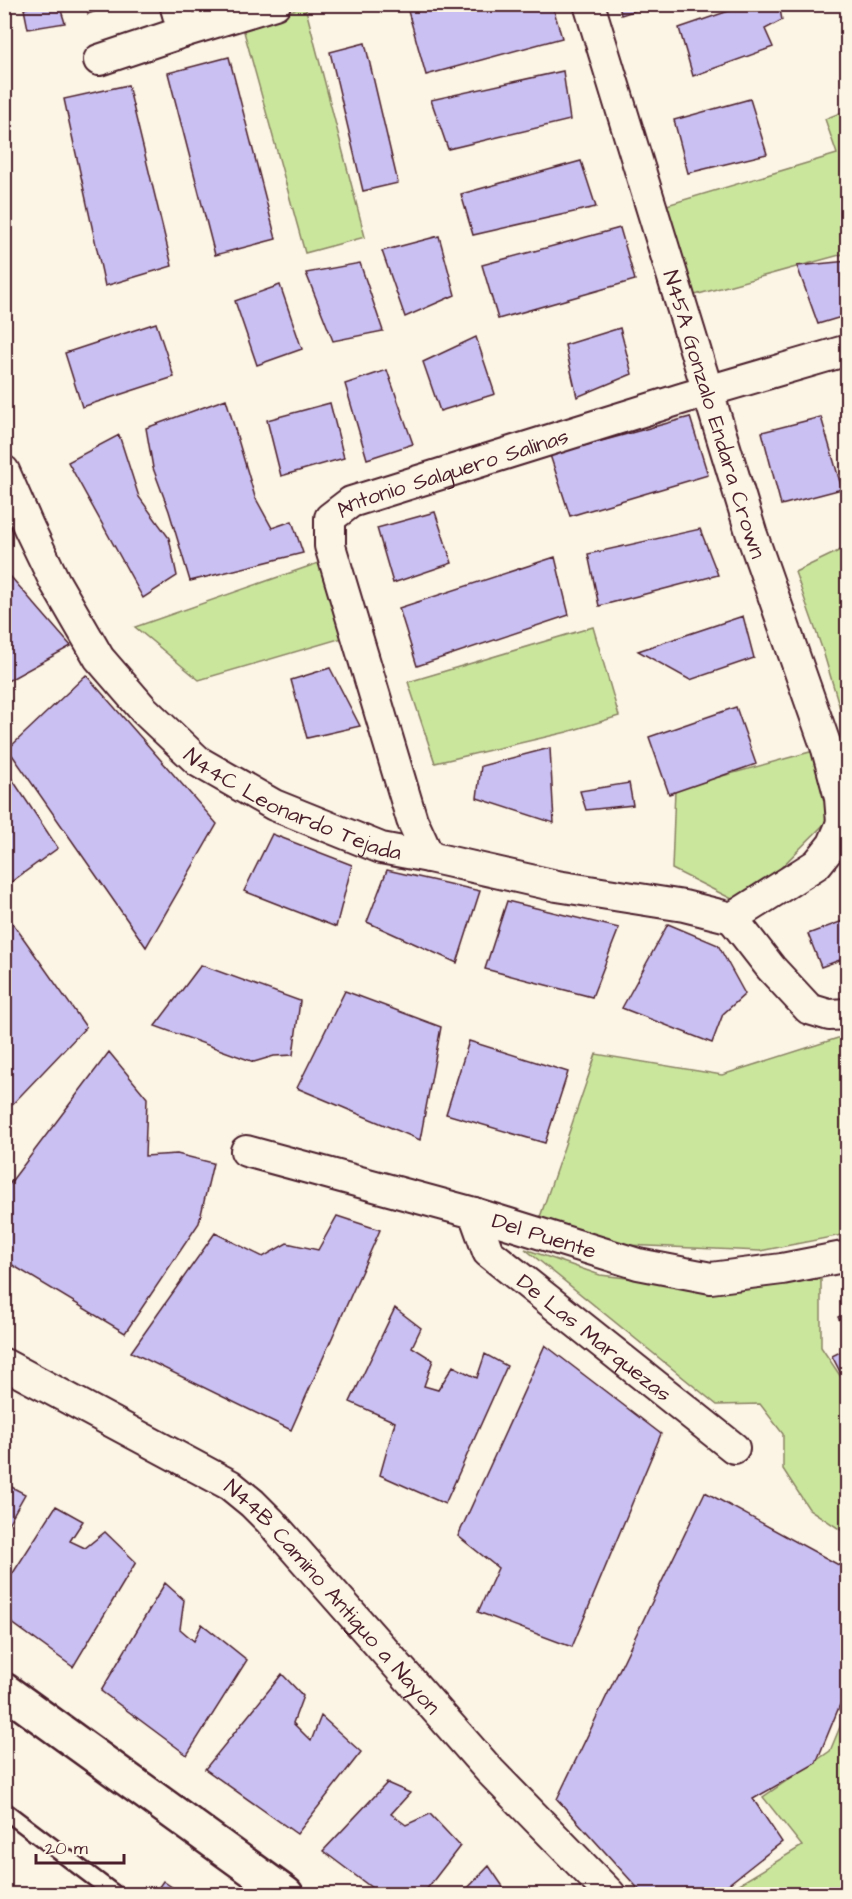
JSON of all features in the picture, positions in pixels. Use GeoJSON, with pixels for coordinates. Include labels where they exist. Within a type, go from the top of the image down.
{"type":"FeatureCollection","features":[{"type":"Feature","properties":{"kind":"street"},"geometry":{"type":"LineString","coordinates":[[99,60],[179,18],[276,4]]}},
{"type":"Feature","properties":{"kind":"street","name":"N45A Gonzalo Endara Crown"},"geometry":{"type":"LineString","coordinates":[[589,4],[751,532],[827,749],[845,820]]}},
{"type":"Feature","properties":{"kind":"street","name":"Antonio Salguero Salinas"},"geometry":{"type":"LineString","coordinates":[[429,857],[411,820],[330,546],[330,518],[351,502],[848,350]]}},
{"type":"Feature","properties":{"kind":"street","name":"N44C Leonardo Tejada"},"geometry":{"type":"LineString","coordinates":[[4,471],[55,582],[99,658],[144,710],[199,762],[274,805],[381,848],[557,886],[684,906],[732,918]]}},
{"type":"Feature","properties":{"kind":"street"},"geometry":{"type":"LineString","coordinates":[[845,820],[833,844],[817,864],[732,918],[771,968],[809,1009],[829,1015],[848,1014]]}},
{"type":"Feature","properties":{"kind":"street","name":"Del Puente"},"geometry":{"type":"LineString","coordinates":[[246,1151],[474,1213],[638,1264],[711,1278],[782,1269],[848,1256]]}},
{"type":"Feature","properties":{"kind":"street","name":"De Las Marquezas"},"geometry":{"type":"LineString","coordinates":[[474,1213],[488,1252],[734,1448]]}},
{"type":"Feature","properties":{"kind":"street","name":"N44B Camino Antiguo a Nayon"},"geometry":{"type":"LineString","coordinates":[[4,1364],[230,1485],[252,1503],[490,1771],[610,1894]]}},
{"type":"Feature","properties":{"kind":"street"},"geometry":{"type":"LineString","coordinates":[[4,1690],[286,1894]]}},
{"type":"Feature","properties":{"kind":"lane"},"geometry":{"type":"LineString","coordinates":[[4,1810],[115,1894]]}},
{"type":"Feature","properties":{"kind":"green space"},"geometry":{"type":"Polygon","coordinates":[[[305,6],[365,237],[305,253],[243,28],[305,6]]]}},
{"type":"Feature","properties":{"kind":"green space"},"geometry":{"type":"Polygon","coordinates":[[[847,110],[847,253],[684,298],[657,208],[837,154],[825,119],[847,110]]]}},
{"type":"Feature","properties":{"kind":"green space"},"geometry":{"type":"Polygon","coordinates":[[[847,547],[847,732],[823,651],[795,572],[847,547]]]}},
{"type":"Feature","properties":{"kind":"green space"},"geometry":{"type":"Polygon","coordinates":[[[347,553],[366,631],[199,680],[135,627],[347,553]]]}},
{"type":"Feature","properties":{"kind":"green space"},"geometry":{"type":"Polygon","coordinates":[[[593,627],[619,716],[567,732],[435,763],[408,682],[593,627]]]}},
{"type":"Feature","properties":{"kind":"green space"},"geometry":{"type":"Polygon","coordinates":[[[821,749],[847,801],[744,905],[672,869],[675,789],[821,749]]]}},
{"type":"Feature","properties":{"kind":"green space"},"geometry":{"type":"Polygon","coordinates":[[[841,1037],[848,1105],[847,1234],[760,1251],[626,1245],[539,1220],[596,1054],[722,1075],[841,1037]]]}},
{"type":"Feature","properties":{"kind":"green space"},"geometry":{"type":"Polygon","coordinates":[[[525,1249],[600,1275],[645,1280],[707,1293],[821,1279],[821,1347],[847,1386],[847,1534],[809,1509],[783,1469],[783,1434],[760,1404],[717,1405],[525,1249]]]}},
{"type":"Feature","properties":{"kind":"green space"},"geometry":{"type":"Polygon","coordinates":[[[847,1710],[847,1894],[723,1894],[802,1846],[763,1797],[830,1751],[847,1710]]]}},
{"type":"Feature","properties":{"kind":"building"},"geometry":{"type":"Polygon","coordinates":[[[29,4],[59,4],[65,23],[28,29],[24,9],[30,7],[29,4]]]}},
{"type":"Feature","properties":{"kind":"building"},"geometry":{"type":"Polygon","coordinates":[[[86,4],[115,4],[88,14],[86,4]]]}},
{"type":"Feature","properties":{"kind":"building"},"geometry":{"type":"Polygon","coordinates":[[[406,4],[552,4],[562,38],[426,75],[406,4]]]}},
{"type":"Feature","properties":{"kind":"building"},"geometry":{"type":"Polygon","coordinates":[[[619,4],[655,4],[621,15],[619,4]]]}},
{"type":"Feature","properties":{"kind":"building"},"geometry":{"type":"Polygon","coordinates":[[[749,4],[779,4],[782,20],[765,29],[773,47],[693,76],[679,28],[749,4]]]}},
{"type":"Feature","properties":{"kind":"building"},"geometry":{"type":"Polygon","coordinates":[[[365,43],[398,183],[363,191],[330,52],[365,43]]]}},
{"type":"Feature","properties":{"kind":"building"},"geometry":{"type":"Polygon","coordinates":[[[229,57],[276,239],[215,255],[168,73],[229,57]]]}},
{"type":"Feature","properties":{"kind":"building"},"geometry":{"type":"Polygon","coordinates":[[[563,71],[570,120],[448,149],[431,100],[563,71]]]}},
{"type":"Feature","properties":{"kind":"building"},"geometry":{"type":"Polygon","coordinates":[[[128,85],[172,266],[105,286],[64,99],[128,85]]]}},
{"type":"Feature","properties":{"kind":"building"},"geometry":{"type":"Polygon","coordinates":[[[750,99],[767,154],[688,173],[674,120],[750,99]]]}},
{"type":"Feature","properties":{"kind":"building"},"geometry":{"type":"Polygon","coordinates":[[[581,161],[596,207],[473,235],[461,194],[581,161]]]}},
{"type":"Feature","properties":{"kind":"building"},"geometry":{"type":"Polygon","coordinates":[[[620,228],[635,280],[498,319],[482,265],[620,228]]]}},
{"type":"Feature","properties":{"kind":"building"},"geometry":{"type":"Polygon","coordinates":[[[439,236],[455,295],[405,317],[382,251],[439,236]]]}},
{"type":"Feature","properties":{"kind":"building"},"geometry":{"type":"Polygon","coordinates":[[[848,261],[848,315],[818,324],[797,266],[848,261]]]}},
{"type":"Feature","properties":{"kind":"building"},"geometry":{"type":"Polygon","coordinates":[[[360,263],[383,331],[333,341],[306,273],[360,263]]]}},
{"type":"Feature","properties":{"kind":"building"},"geometry":{"type":"Polygon","coordinates":[[[280,285],[302,349],[257,365],[235,301],[280,285]]]}},
{"type":"Feature","properties":{"kind":"building"},"geometry":{"type":"Polygon","coordinates":[[[156,323],[174,377],[82,407],[65,353],[156,323]]]}},
{"type":"Feature","properties":{"kind":"building"},"geometry":{"type":"Polygon","coordinates":[[[620,328],[632,374],[577,397],[565,345],[620,328]]]}},
{"type":"Feature","properties":{"kind":"building"},"geometry":{"type":"Polygon","coordinates":[[[476,337],[495,394],[440,411],[423,362],[476,337]]]}},
{"type":"Feature","properties":{"kind":"building"},"geometry":{"type":"Polygon","coordinates":[[[387,370],[413,444],[367,459],[345,384],[387,370]]]}},
{"type":"Feature","properties":{"kind":"building"},"geometry":{"type":"Polygon","coordinates":[[[226,399],[255,497],[272,528],[292,521],[303,553],[190,581],[169,511],[153,468],[146,428],[226,399]]]}},
{"type":"Feature","properties":{"kind":"building"},"geometry":{"type":"Polygon","coordinates":[[[330,403],[344,458],[281,476],[267,420],[330,403]]]}},
{"type":"Feature","properties":{"kind":"building"},"geometry":{"type":"Polygon","coordinates":[[[690,417],[708,475],[570,516],[550,455],[690,417]]]}},
{"type":"Feature","properties":{"kind":"building"},"geometry":{"type":"Polygon","coordinates":[[[821,417],[842,489],[781,505],[762,432],[821,417]]]}},
{"type":"Feature","properties":{"kind":"building"},"geometry":{"type":"Polygon","coordinates":[[[119,435],[139,497],[169,538],[177,576],[143,598],[68,462],[119,435]]]}},
{"type":"Feature","properties":{"kind":"building"},"geometry":{"type":"Polygon","coordinates":[[[435,512],[452,563],[393,583],[377,528],[435,512]]]}},
{"type":"Feature","properties":{"kind":"building"},"geometry":{"type":"Polygon","coordinates":[[[700,529],[718,575],[599,606],[588,554],[700,529]]]}},
{"type":"Feature","properties":{"kind":"building"},"geometry":{"type":"Polygon","coordinates":[[[555,557],[569,615],[417,666],[399,608],[555,557]]]}},
{"type":"Feature","properties":{"kind":"building"},"geometry":{"type":"Polygon","coordinates":[[[4,569],[71,646],[4,683],[4,569]]]}},
{"type":"Feature","properties":{"kind":"building"},"geometry":{"type":"Polygon","coordinates":[[[743,616],[754,658],[690,680],[638,651],[743,616]]]}},
{"type":"Feature","properties":{"kind":"building"},"geometry":{"type":"Polygon","coordinates":[[[330,668],[360,726],[307,738],[291,680],[330,668]]]}},
{"type":"Feature","properties":{"kind":"building"},"geometry":{"type":"Polygon","coordinates":[[[86,675],[217,824],[146,947],[8,749],[86,675]]]}},
{"type":"Feature","properties":{"kind":"building"},"geometry":{"type":"Polygon","coordinates":[[[736,707],[756,764],[669,794],[649,737],[736,707]]]}},
{"type":"Feature","properties":{"kind":"building"},"geometry":{"type":"Polygon","coordinates":[[[550,748],[554,823],[477,798],[481,766],[550,748]]]}},
{"type":"Feature","properties":{"kind":"building"},"geometry":{"type":"Polygon","coordinates":[[[4,767],[58,848],[4,887],[4,767]]]}},
{"type":"Feature","properties":{"kind":"building"},"geometry":{"type":"Polygon","coordinates":[[[629,783],[633,805],[586,810],[580,791],[629,783]]]}},
{"type":"Feature","properties":{"kind":"building"},"geometry":{"type":"Polygon","coordinates":[[[272,834],[352,865],[336,927],[244,891],[272,834]]]}},
{"type":"Feature","properties":{"kind":"building"},"geometry":{"type":"Polygon","coordinates":[[[387,870],[480,891],[457,963],[367,922],[387,870]]]}},
{"type":"Feature","properties":{"kind":"building"},"geometry":{"type":"Polygon","coordinates":[[[507,901],[619,928],[592,997],[485,969],[507,901]]]}},
{"type":"Feature","properties":{"kind":"building"},"geometry":{"type":"Polygon","coordinates":[[[7,915],[86,1027],[4,1113],[4,917],[7,915]]]}},
{"type":"Feature","properties":{"kind":"building"},"geometry":{"type":"Polygon","coordinates":[[[848,919],[848,957],[821,967],[808,934],[848,919]]]}},
{"type":"Feature","properties":{"kind":"building"},"geometry":{"type":"Polygon","coordinates":[[[668,924],[718,945],[745,994],[723,1014],[712,1043],[622,1008],[668,924]]]}},
{"type":"Feature","properties":{"kind":"building"},"geometry":{"type":"Polygon","coordinates":[[[201,965],[300,1001],[293,1055],[274,1056],[254,1062],[155,1026],[201,965]]]}},
{"type":"Feature","properties":{"kind":"building"},"geometry":{"type":"Polygon","coordinates":[[[345,991],[441,1027],[420,1140],[297,1088],[345,991]]]}},
{"type":"Feature","properties":{"kind":"building"},"geometry":{"type":"Polygon","coordinates":[[[469,1041],[568,1072],[545,1143],[446,1114],[469,1041]]]}},
{"type":"Feature","properties":{"kind":"building"},"geometry":{"type":"Polygon","coordinates":[[[109,1052],[147,1098],[145,1156],[177,1154],[213,1163],[199,1223],[125,1333],[4,1260],[4,1191],[109,1052]]]}},
{"type":"Feature","properties":{"kind":"building"},"geometry":{"type":"Polygon","coordinates":[[[337,1216],[380,1230],[291,1430],[131,1352],[215,1233],[263,1257],[287,1243],[318,1250],[337,1216]]]}},
{"type":"Feature","properties":{"kind":"building"},"geometry":{"type":"Polygon","coordinates":[[[395,1308],[421,1328],[412,1347],[433,1360],[424,1386],[438,1390],[453,1366],[477,1378],[485,1354],[507,1366],[445,1504],[380,1475],[395,1422],[350,1402],[395,1308]]]}},
{"type":"Feature","properties":{"kind":"building"},"geometry":{"type":"Polygon","coordinates":[[[848,1312],[848,1335],[838,1317],[848,1312]]]}},
{"type":"Feature","properties":{"kind":"building"},"geometry":{"type":"Polygon","coordinates":[[[545,1345],[661,1434],[572,1647],[478,1612],[498,1568],[458,1536],[545,1345]]]}},
{"type":"Feature","properties":{"kind":"building"},"geometry":{"type":"Polygon","coordinates":[[[848,1348],[848,1387],[832,1356],[848,1348]]]}},
{"type":"Feature","properties":{"kind":"building"},"geometry":{"type":"Polygon","coordinates":[[[4,1483],[25,1494],[4,1531],[4,1483]]]}},
{"type":"Feature","properties":{"kind":"building"},"geometry":{"type":"Polygon","coordinates":[[[705,1492],[848,1570],[848,1685],[816,1763],[753,1799],[782,1842],[716,1894],[643,1894],[557,1799],[705,1492]]]}},
{"type":"Feature","properties":{"kind":"building"},"geometry":{"type":"Polygon","coordinates":[[[56,1506],[83,1521],[70,1541],[85,1548],[105,1532],[136,1562],[73,1667],[4,1617],[4,1587],[56,1506]]]}},
{"type":"Feature","properties":{"kind":"building"},"geometry":{"type":"Polygon","coordinates":[[[165,1583],[184,1600],[180,1629],[194,1641],[202,1624],[247,1660],[187,1755],[101,1691],[165,1583]]]}},
{"type":"Feature","properties":{"kind":"building"},"geometry":{"type":"Polygon","coordinates":[[[282,1674],[303,1696],[293,1723],[311,1741],[321,1716],[361,1752],[297,1834],[205,1769],[282,1674]]]}},
{"type":"Feature","properties":{"kind":"building"},"geometry":{"type":"Polygon","coordinates":[[[387,1783],[410,1793],[391,1814],[406,1825],[430,1814],[460,1846],[423,1894],[380,1894],[323,1851],[387,1783]]]}},
{"type":"Feature","properties":{"kind":"building"},"geometry":{"type":"Polygon","coordinates":[[[489,1866],[504,1888],[499,1894],[462,1894],[489,1866]]]}},
{"type":"Feature","properties":{"kind":"building"},"geometry":{"type":"Polygon","coordinates":[[[163,1881],[182,1894],[154,1894],[163,1881]]]}}]}
